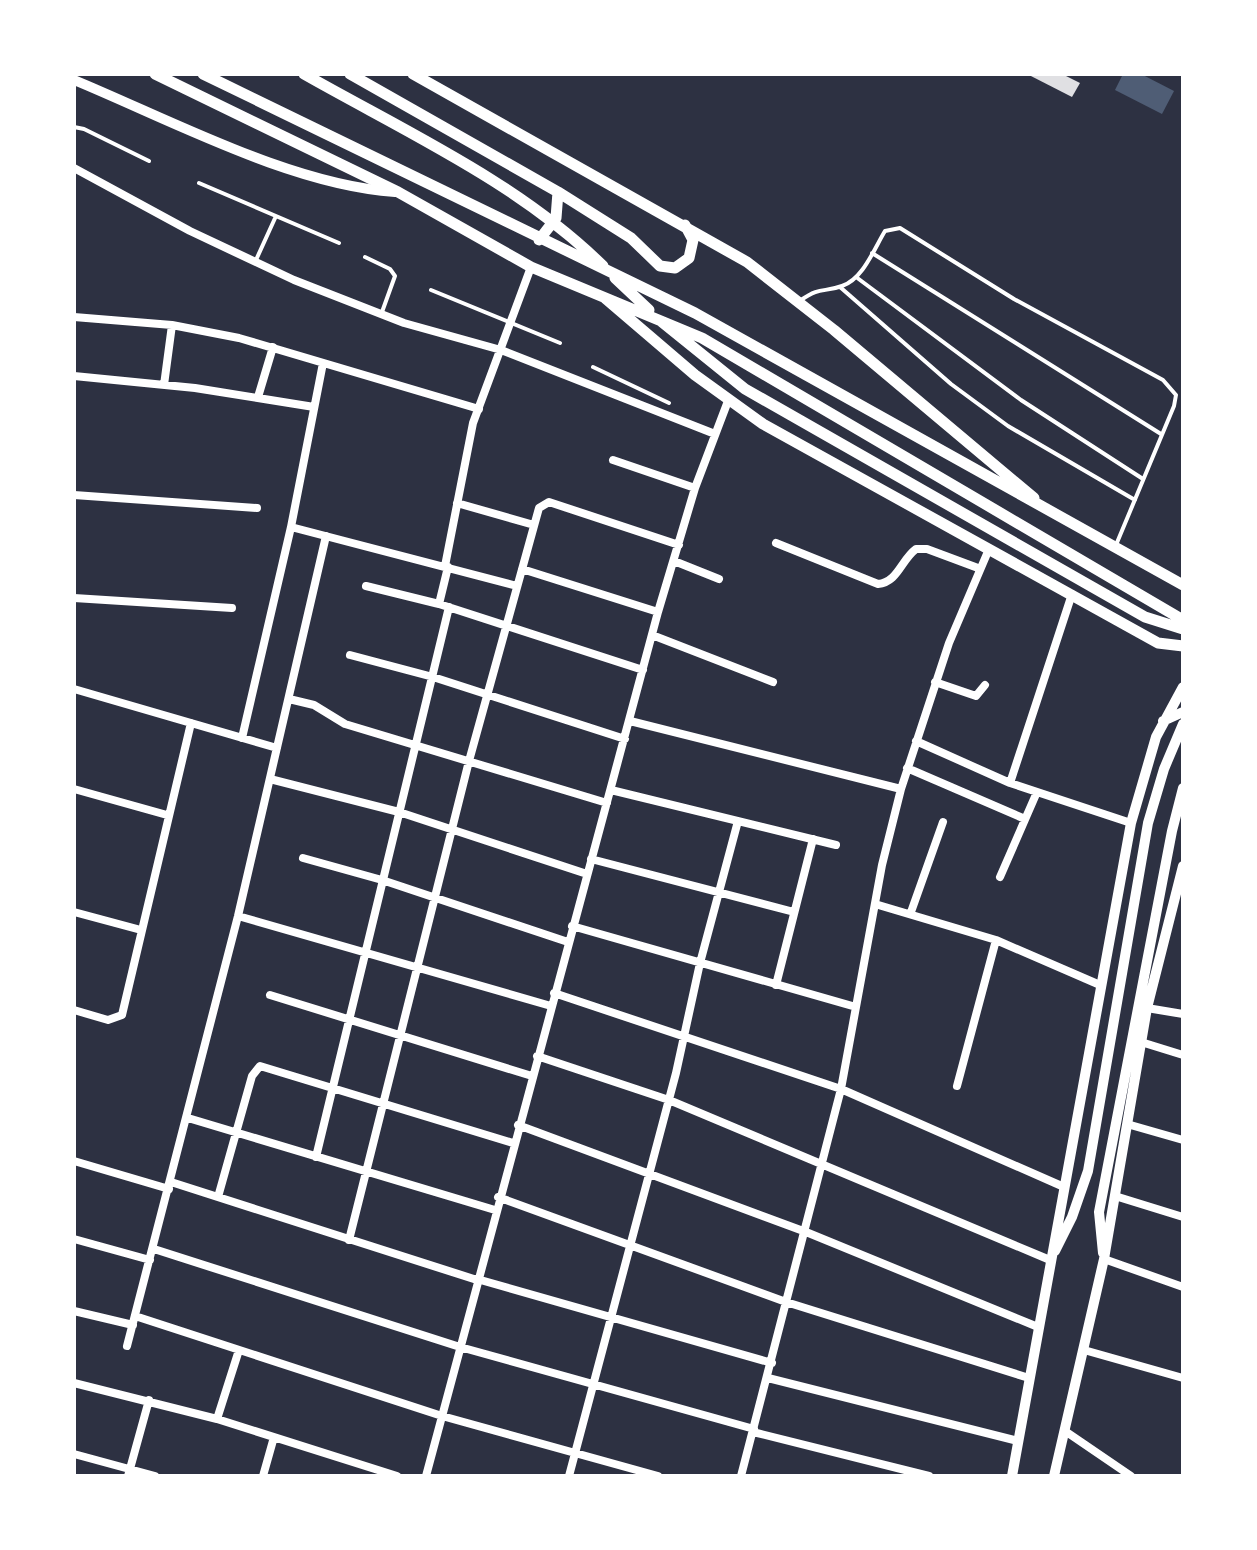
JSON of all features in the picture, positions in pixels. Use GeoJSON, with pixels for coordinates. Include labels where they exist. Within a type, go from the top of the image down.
{"type":"FeatureCollection","features":[{"type":"Feature","properties":{"kind":"main road"},"geometry":{"type":"LineString","coordinates":[[155,74],[398,192],[531,267],[702,338],[1183,620]]}},
{"type":"Feature","properties":{"kind":"main road"},"geometry":{"type":"LineString","coordinates":[[203,74],[539,240],[695,313],[1183,585]]}},
{"type":"Feature","properties":{"kind":"main road"},"geometry":{"type":"LineString","coordinates":[[304,74],[508,190],[577,242],[703,358],[767,402],[1145,617],[1183,629]]}},
{"type":"Feature","properties":{"kind":"main road"},"geometry":{"type":"LineString","coordinates":[[350,74],[558,192],[631,238],[665,268],[685,263],[692,253],[693,240],[683,223]]}},
{"type":"Feature","properties":{"kind":"main road"},"geometry":{"type":"LineString","coordinates":[[413,74],[683,223],[747,262],[988,457],[1046,510]]}},
{"type":"Feature","properties":{"kind":"main road"},"geometry":{"type":"LineString","coordinates":[[539,240],[556,218],[558,192]]}},
{"type":"Feature","properties":{"kind":"main road"},"geometry":{"type":"LineString","coordinates":[[601,295],[728,401],[782,436],[1158,643],[1183,646]]}},
{"type":"Feature","properties":{"kind":"street"},"geometry":{"type":"LineString","coordinates":[[74,80],[293,171],[355,188],[398,192]]}},
{"type":"Feature","properties":{"kind":"street"},"geometry":{"type":"LineString","coordinates":[[74,168],[255,262],[381,314],[501,350],[715,434]]}},
{"type":"Feature","properties":{"kind":"street"},"geometry":{"type":"LineString","coordinates":[[439,604],[457,503],[479,409],[531,267]]}},
{"type":"Feature","properties":{"kind":"street"},"geometry":{"type":"LineString","coordinates":[[74,317],[172,325],[273,347],[479,409]]}},
{"type":"Feature","properties":{"kind":"street"},"geometry":{"type":"LineString","coordinates":[[164,385],[172,325]]}},
{"type":"Feature","properties":{"kind":"street"},"geometry":{"type":"LineString","coordinates":[[258,397],[273,347]]}},
{"type":"Feature","properties":{"kind":"street"},"geometry":{"type":"LineString","coordinates":[[242,738],[291,527],[323,363]]}},
{"type":"Feature","properties":{"kind":"street"},"geometry":{"type":"LineString","coordinates":[[74,376],[258,397],[314,407]]}},
{"type":"Feature","properties":{"kind":"street"},"geometry":{"type":"LineString","coordinates":[[426,1476],[498,1197],[658,612],[695,488],[728,401]]}},
{"type":"Feature","properties":{"kind":"street"},"geometry":{"type":"LineString","coordinates":[[613,460],[695,488]]}},
{"type":"Feature","properties":{"kind":"street"},"geometry":{"type":"LineString","coordinates":[[74,495],[257,508]]}},
{"type":"Feature","properties":{"kind":"street"},"geometry":{"type":"LineString","coordinates":[[349,1240],[420,967],[469,761],[539,508],[549,502],[679,545]]}},
{"type":"Feature","properties":{"kind":"street"},"geometry":{"type":"LineString","coordinates":[[457,503],[534,525]]}},
{"type":"Feature","properties":{"kind":"street"},"geometry":{"type":"LineString","coordinates":[[291,527],[517,586]]}},
{"type":"Feature","properties":{"kind":"street"},"geometry":{"type":"LineString","coordinates":[[127,1346],[238,916],[326,536]]}},
{"type":"Feature","properties":{"kind":"street"},"geometry":{"type":"LineString","coordinates":[[776,543],[878,584],[895,577],[906,556],[916,549],[927,549],[978,568]]}},
{"type":"Feature","properties":{"kind":"street"},"geometry":{"type":"LineString","coordinates":[[741,1476],[841,1089],[875,904],[901,789],[935,682],[978,568],[989,549]]}},
{"type":"Feature","properties":{"kind":"street"},"geometry":{"type":"LineString","coordinates":[[674,561],[719,579]]}},
{"type":"Feature","properties":{"kind":"street"},"geometry":{"type":"LineString","coordinates":[[522,569],[658,612]]}},
{"type":"Feature","properties":{"kind":"street"},"geometry":{"type":"LineString","coordinates":[[366,586],[449,607],[643,670]]}},
{"type":"Feature","properties":{"kind":"street"},"geometry":{"type":"LineString","coordinates":[[1010,783],[1072,594]]}},
{"type":"Feature","properties":{"kind":"street"},"geometry":{"type":"LineString","coordinates":[[74,598],[232,608]]}},
{"type":"Feature","properties":{"kind":"street"},"geometry":{"type":"LineString","coordinates":[[316,1157],[449,607]]}},
{"type":"Feature","properties":{"kind":"street"},"geometry":{"type":"LineString","coordinates":[[652,635],[773,682]]}},
{"type":"Feature","properties":{"kind":"street"},"geometry":{"type":"LineString","coordinates":[[350,655],[433,677],[625,739]]}},
{"type":"Feature","properties":{"kind":"street"},"geometry":{"type":"LineString","coordinates":[[935,682],[976,696],[985,685]]}},
{"type":"Feature","properties":{"kind":"street"},"geometry":{"type":"LineString","coordinates":[[1012,1476],[1131,823],[1162,722],[1183,687]]}},
{"type":"Feature","properties":{"kind":"street"},"geometry":{"type":"LineString","coordinates":[[74,689],[277,748]]}},
{"type":"Feature","properties":{"kind":"street"},"geometry":{"type":"LineString","coordinates":[[289,699],[314,705],[345,724],[607,803]]}},
{"type":"Feature","properties":{"kind":"street"},"geometry":{"type":"LineString","coordinates":[[1162,722],[1183,712]]}},
{"type":"Feature","properties":{"kind":"street"},"geometry":{"type":"LineString","coordinates":[[630,721],[901,789]]}},
{"type":"Feature","properties":{"kind":"street"},"geometry":{"type":"LineString","coordinates":[[74,1010],[108,1020],[122,1015],[191,723]]}},
{"type":"Feature","properties":{"kind":"street"},"geometry":{"type":"LineString","coordinates":[[1050,1260],[1072,1217],[1088,1171],[1148,823],[1164,769],[1183,724]]}},
{"type":"Feature","properties":{"kind":"street"},"geometry":{"type":"LineString","coordinates":[[916,741],[1010,783],[1131,823]]}},
{"type":"Feature","properties":{"kind":"street"},"geometry":{"type":"LineString","coordinates":[[907,768],[1025,819]]}},
{"type":"Feature","properties":{"kind":"street"},"geometry":{"type":"LineString","coordinates":[[270,779],[399,812],[587,874]]}},
{"type":"Feature","properties":{"kind":"street"},"geometry":{"type":"LineString","coordinates":[[1104,1259],[1099,1212],[1172,831],[1183,788]]}},
{"type":"Feature","properties":{"kind":"street"},"geometry":{"type":"LineString","coordinates":[[74,789],[167,815]]}},
{"type":"Feature","properties":{"kind":"street"},"geometry":{"type":"LineString","coordinates":[[611,790],[836,845]]}},
{"type":"Feature","properties":{"kind":"street"},"geometry":{"type":"LineString","coordinates":[[1000,877],[1037,792]]}},
{"type":"Feature","properties":{"kind":"street"},"geometry":{"type":"LineString","coordinates":[[569,1476],[609,1316],[669,1100],[700,963],[738,821]]}},
{"type":"Feature","properties":{"kind":"street"},"geometry":{"type":"LineString","coordinates":[[911,912],[943,822]]}},
{"type":"Feature","properties":{"kind":"street"},"geometry":{"type":"LineString","coordinates":[[776,985],[813,839]]}},
{"type":"Feature","properties":{"kind":"street"},"geometry":{"type":"LineString","coordinates":[[303,858],[382,880],[568,942]]}},
{"type":"Feature","properties":{"kind":"street"},"geometry":{"type":"LineString","coordinates":[[591,859],[794,912]]}},
{"type":"Feature","properties":{"kind":"street"},"geometry":{"type":"LineString","coordinates":[[1054,1476],[1104,1259],[1147,1008],[1183,866]]}},
{"type":"Feature","properties":{"kind":"street"},"geometry":{"type":"LineString","coordinates":[[875,904],[911,912],[996,940],[1100,985]]}},
{"type":"Feature","properties":{"kind":"street"},"geometry":{"type":"LineString","coordinates":[[74,912],[141,930]]}},
{"type":"Feature","properties":{"kind":"street"},"geometry":{"type":"LineString","coordinates":[[238,916],[551,1006]]}},
{"type":"Feature","properties":{"kind":"street"},"geometry":{"type":"LineString","coordinates":[[572,926],[856,1007]]}},
{"type":"Feature","properties":{"kind":"street"},"geometry":{"type":"LineString","coordinates":[[957,1086],[996,940]]}},
{"type":"Feature","properties":{"kind":"street"},"geometry":{"type":"LineString","coordinates":[[554,993],[841,1089],[1064,1187]]}},
{"type":"Feature","properties":{"kind":"street"},"geometry":{"type":"LineString","coordinates":[[270,995],[532,1076]]}},
{"type":"Feature","properties":{"kind":"street"},"geometry":{"type":"LineString","coordinates":[[1147,1008],[1183,1014]]}},
{"type":"Feature","properties":{"kind":"street"},"geometry":{"type":"LineString","coordinates":[[1141,1042],[1183,1055]]}},
{"type":"Feature","properties":{"kind":"street"},"geometry":{"type":"LineString","coordinates":[[537,1056],[669,1100],[1050,1260]]}},
{"type":"Feature","properties":{"kind":"street"},"geometry":{"type":"LineString","coordinates":[[218,1197],[252,1076],[260,1066],[513,1143]]}},
{"type":"Feature","properties":{"kind":"street"},"geometry":{"type":"LineString","coordinates":[[188,1118],[495,1210]]}},
{"type":"Feature","properties":{"kind":"street"},"geometry":{"type":"LineString","coordinates":[[1127,1124],[1183,1140]]}},
{"type":"Feature","properties":{"kind":"street"},"geometry":{"type":"LineString","coordinates":[[518,1125],[806,1232],[1038,1327]]}},
{"type":"Feature","properties":{"kind":"street"},"geometry":{"type":"LineString","coordinates":[[74,1161],[218,1197],[477,1280],[772,1363]]}},
{"type":"Feature","properties":{"kind":"street"},"geometry":{"type":"LineString","coordinates":[[1115,1196],[1183,1217]]}},
{"type":"Feature","properties":{"kind":"street"},"geometry":{"type":"LineString","coordinates":[[498,1197],[786,1302],[1029,1378]]}},
{"type":"Feature","properties":{"kind":"street"},"geometry":{"type":"LineString","coordinates":[[74,1239],[150,1260]]}},
{"type":"Feature","properties":{"kind":"street"},"geometry":{"type":"LineString","coordinates":[[154,1249],[460,1347],[929,1476]]}},
{"type":"Feature","properties":{"kind":"street"},"geometry":{"type":"LineString","coordinates":[[1104,1259],[1183,1287]]}},
{"type":"Feature","properties":{"kind":"street"},"geometry":{"type":"LineString","coordinates":[[74,1311],[134,1321],[239,1350],[442,1416],[658,1476]]}},
{"type":"Feature","properties":{"kind":"street"},"geometry":{"type":"LineString","coordinates":[[217,1419],[239,1350]]}},
{"type":"Feature","properties":{"kind":"street"},"geometry":{"type":"LineString","coordinates":[[1084,1350],[1183,1378]]}},
{"type":"Feature","properties":{"kind":"street"},"geometry":{"type":"LineString","coordinates":[[768,1378],[1018,1441]]}},
{"type":"Feature","properties":{"kind":"street"},"geometry":{"type":"LineString","coordinates":[[74,1383],[217,1419],[397,1476]]}},
{"type":"Feature","properties":{"kind":"street"},"geometry":{"type":"LineString","coordinates":[[130,1472],[149,1400]]}},
{"type":"Feature","properties":{"kind":"street"},"geometry":{"type":"LineString","coordinates":[[1065,1431],[1131,1476]]}},
{"type":"Feature","properties":{"kind":"street"},"geometry":{"type":"LineString","coordinates":[[263,1476],[274,1437]]}},
{"type":"Feature","properties":{"kind":"street"},"geometry":{"type":"LineString","coordinates":[[74,1454],[130,1472],[155,1476]]}},
{"type":"Feature","properties":{"kind":"lane"},"geometry":{"type":"LineString","coordinates":[[74,127],[149,161]]}},
{"type":"Feature","properties":{"kind":"lane"},"geometry":{"type":"LineString","coordinates":[[199,183],[339,243]]}},
{"type":"Feature","properties":{"kind":"lane"},"geometry":{"type":"LineString","coordinates":[[255,262],[276,216]]}},
{"type":"Feature","properties":{"kind":"lane"},"geometry":{"type":"LineString","coordinates":[[799,301],[818,288],[840,287],[856,277],[885,231],[900,228],[1014,299],[1163,380],[1176,395],[1115,547]]}},
{"type":"Feature","properties":{"kind":"lane"},"geometry":{"type":"LineString","coordinates":[[872,253],[1161,434]]}},
{"type":"Feature","properties":{"kind":"lane"},"geometry":{"type":"LineString","coordinates":[[365,257],[390,269],[395,276],[381,314]]}},
{"type":"Feature","properties":{"kind":"lane"},"geometry":{"type":"LineString","coordinates":[[856,277],[1021,400],[1143,479]]}},
{"type":"Feature","properties":{"kind":"lane"},"geometry":{"type":"LineString","coordinates":[[840,287],[951,384],[1008,426],[1135,500]]}},
{"type":"Feature","properties":{"kind":"lane"},"geometry":{"type":"LineString","coordinates":[[431,290],[560,343]]}},
{"type":"Feature","properties":{"kind":"lane"},"geometry":{"type":"LineString","coordinates":[[593,367],[669,403]]}},
{"type":"Feature","properties":{"kind":"lane"},"geometry":{"type":"LineString","coordinates":[[634,401],[638,388]]}},
{"type":"Feature","properties":{"kind":"water"},"geometry":{"type":"Polygon","coordinates":[[[1123,74],[1141,74],[1174,91],[1162,114],[1115,90],[1123,74]]]}},
{"type":"Feature","properties":{"kind":"building"},"geometry":{"type":"Polygon","coordinates":[[[1027,74],[1062,74],[1080,83],[1072,97],[1027,74]]]}}]}
